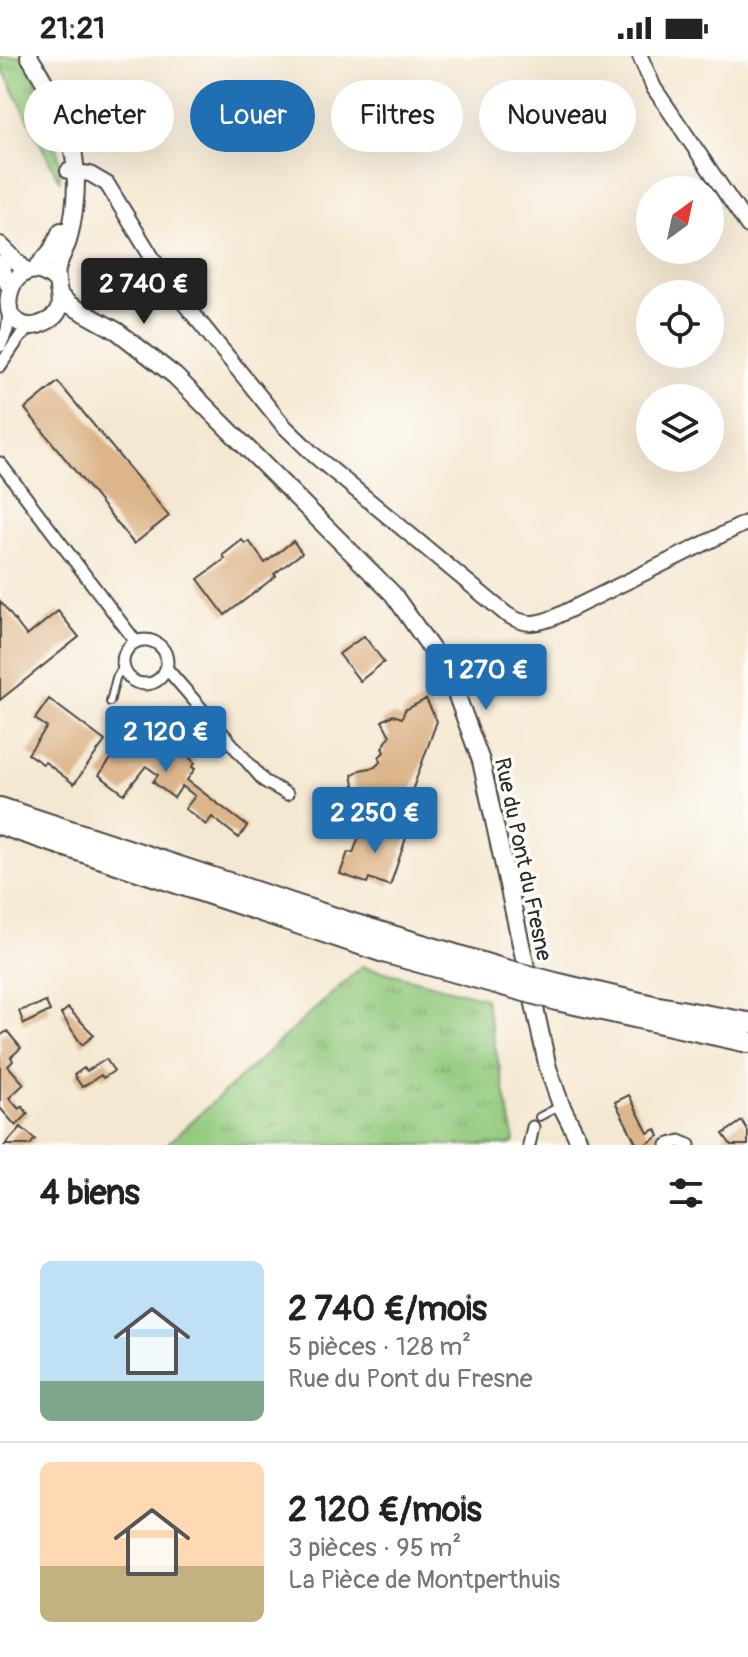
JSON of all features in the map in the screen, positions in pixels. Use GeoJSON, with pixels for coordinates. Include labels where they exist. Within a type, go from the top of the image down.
{"type":"FeatureCollection","features":[{"type":"Feature","properties":{"kind":"highway"},"geometry":{"type":"LineString","coordinates":[[0,808],[353,924],[502,977]]}},
{"type":"Feature","properties":{"kind":"highway"},"geometry":{"type":"LineString","coordinates":[[0,824],[387,953],[502,977],[748,1042]]}},
{"type":"Feature","properties":{"kind":"highway"},"geometry":{"type":"LineString","coordinates":[[558,992],[748,1023]]}},
{"type":"Feature","properties":{"kind":"main road"},"geometry":{"type":"LineString","coordinates":[[29,56],[57,103],[72,171],[74,211],[58,266],[58,311],[52,318],[31,327],[20,323],[9,313],[4,299],[8,284],[15,275],[30,270],[52,250],[63,227],[72,171]]}},
{"type":"Feature","properties":{"kind":"main road"},"geometry":{"type":"LineString","coordinates":[[0,245],[30,270],[50,275],[59,289]]}},
{"type":"Feature","properties":{"kind":"main road"},"geometry":{"type":"LineString","coordinates":[[0,264],[8,284]]}},
{"type":"Feature","properties":{"kind":"main road","name":"Rue du Pont du Fresne"},"geometry":{"type":"LineString","coordinates":[[59,289],[70,305],[117,331],[175,376],[393,594],[435,654],[454,688],[481,761],[548,1068],[561,1105],[581,1145]]}},
{"type":"Feature","properties":{"kind":"main road","name":"Rue du Pont du Fresne"},"geometry":{"type":"LineString","coordinates":[[52,318],[76,320],[90,326],[190,393]]}},
{"type":"Feature","properties":{"kind":"street"},"geometry":{"type":"LineString","coordinates":[[640,56],[654,88],[748,226]]}},
{"type":"Feature","properties":{"kind":"street"},"geometry":{"type":"LineString","coordinates":[[72,171],[90,174],[107,184],[167,282],[283,425],[315,456],[520,623],[536,625],[555,617],[748,522]]}},
{"type":"Feature","properties":{"kind":"street"},"geometry":{"type":"LineString","coordinates":[[0,346],[7,330],[9,313]]}},
{"type":"Feature","properties":{"kind":"street"},"geometry":{"type":"LineString","coordinates":[[0,366],[19,338],[31,327]]}},
{"type":"Feature","properties":{"kind":"street"},"geometry":{"type":"LineString","coordinates":[[0,463],[136,642]]}},
{"type":"Feature","properties":{"kind":"street"},"geometry":{"type":"LineString","coordinates":[[167,669],[158,681],[144,685],[130,679],[123,666],[125,652],[136,642],[150,640],[157,643],[166,655],[167,669],[264,781],[287,794]]}},
{"type":"Feature","properties":{"kind":"street"},"geometry":{"type":"LineString","coordinates":[[529,1145],[536,1122]]}},
{"type":"Feature","properties":{"kind":"street"},"geometry":{"type":"LineString","coordinates":[[667,1145],[684,1143]]}},
{"type":"Feature","properties":{"kind":"lane"},"geometry":{"type":"LineString","coordinates":[[110,702],[116,678],[123,666]]}},
{"type":"Feature","properties":{"kind":"lane"},"geometry":{"type":"LineString","coordinates":[[536,1122],[561,1105]]}},
{"type":"Feature","properties":{"kind":"green space"},"geometry":{"type":"Polygon","coordinates":[[[0,56],[23,56],[35,80],[24,80],[24,111],[0,64],[0,56]]]}},
{"type":"Feature","properties":{"kind":"green space"},"geometry":{"type":"Polygon","coordinates":[[[45,152],[58,152],[60,182],[45,152]]]}},
{"type":"Feature","properties":{"kind":"green space"},"geometry":{"type":"Polygon","coordinates":[[[362,966],[485,998],[515,1142],[508,1145],[166,1145],[362,966]]]}},
{"type":"Feature","properties":{"kind":"building"},"geometry":{"type":"Polygon","coordinates":[[[58,382],[169,516],[134,544],[25,409],[58,382]]]}},
{"type":"Feature","properties":{"kind":"building"},"geometry":{"type":"Polygon","coordinates":[[[242,540],[245,544],[249,541],[265,563],[293,541],[302,553],[225,615],[198,579],[225,559],[223,555],[242,540]]]}},
{"type":"Feature","properties":{"kind":"building"},"geometry":{"type":"Polygon","coordinates":[[[0,601],[27,636],[58,611],[79,637],[0,700],[0,601]]]}},
{"type":"Feature","properties":{"kind":"building"},"geometry":{"type":"Polygon","coordinates":[[[364,636],[384,662],[360,681],[339,654],[364,636]]]}},
{"type":"Feature","properties":{"kind":"building"},"geometry":{"type":"Polygon","coordinates":[[[49,699],[105,741],[74,784],[45,762],[43,764],[28,754],[47,727],[35,719],[49,699]]]}},
{"type":"Feature","properties":{"kind":"building"},"geometry":{"type":"Polygon","coordinates":[[[426,699],[437,721],[404,813],[373,802],[376,793],[360,793],[352,775],[375,767],[381,761],[382,748],[390,736],[382,721],[393,715],[402,718],[405,710],[426,699]]]}},
{"type":"Feature","properties":{"kind":"building"},"geometry":{"type":"Polygon","coordinates":[[[156,716],[173,730],[168,737],[195,763],[192,767],[195,769],[187,780],[247,826],[239,838],[212,817],[206,825],[185,809],[195,796],[182,786],[174,798],[153,782],[158,775],[146,766],[124,794],[99,775],[126,739],[139,749],[150,735],[144,731],[156,716]]]}},
{"type":"Feature","properties":{"kind":"building"},"geometry":{"type":"Polygon","coordinates":[[[365,820],[407,835],[390,886],[369,878],[367,883],[340,874],[348,852],[353,853],[365,820]]]}},
{"type":"Feature","properties":{"kind":"building"},"geometry":{"type":"Polygon","coordinates":[[[46,1002],[50,1011],[24,1024],[19,1011],[46,1002]]]}},
{"type":"Feature","properties":{"kind":"building"},"geometry":{"type":"Polygon","coordinates":[[[68,1008],[94,1035],[82,1045],[61,1014],[68,1008]]]}},
{"type":"Feature","properties":{"kind":"building"},"geometry":{"type":"Polygon","coordinates":[[[7,1031],[21,1048],[11,1057],[13,1061],[8,1066],[24,1084],[9,1098],[28,1114],[16,1126],[0,1108],[0,1036],[7,1031]]]}},
{"type":"Feature","properties":{"kind":"building"},"geometry":{"type":"Polygon","coordinates":[[[106,1059],[114,1071],[82,1087],[74,1075],[106,1059]]]}},
{"type":"Feature","properties":{"kind":"building"},"geometry":{"type":"Polygon","coordinates":[[[629,1095],[648,1133],[656,1129],[659,1136],[645,1145],[637,1145],[615,1102],[629,1095]]]}},
{"type":"Feature","properties":{"kind":"building"},"geometry":{"type":"Polygon","coordinates":[[[742,1121],[748,1131],[748,1145],[731,1145],[723,1134],[742,1121]]]}},
{"type":"Feature","properties":{"kind":"building"},"geometry":{"type":"Polygon","coordinates":[[[21,1127],[35,1139],[30,1145],[5,1145],[21,1127]]]}}]}
